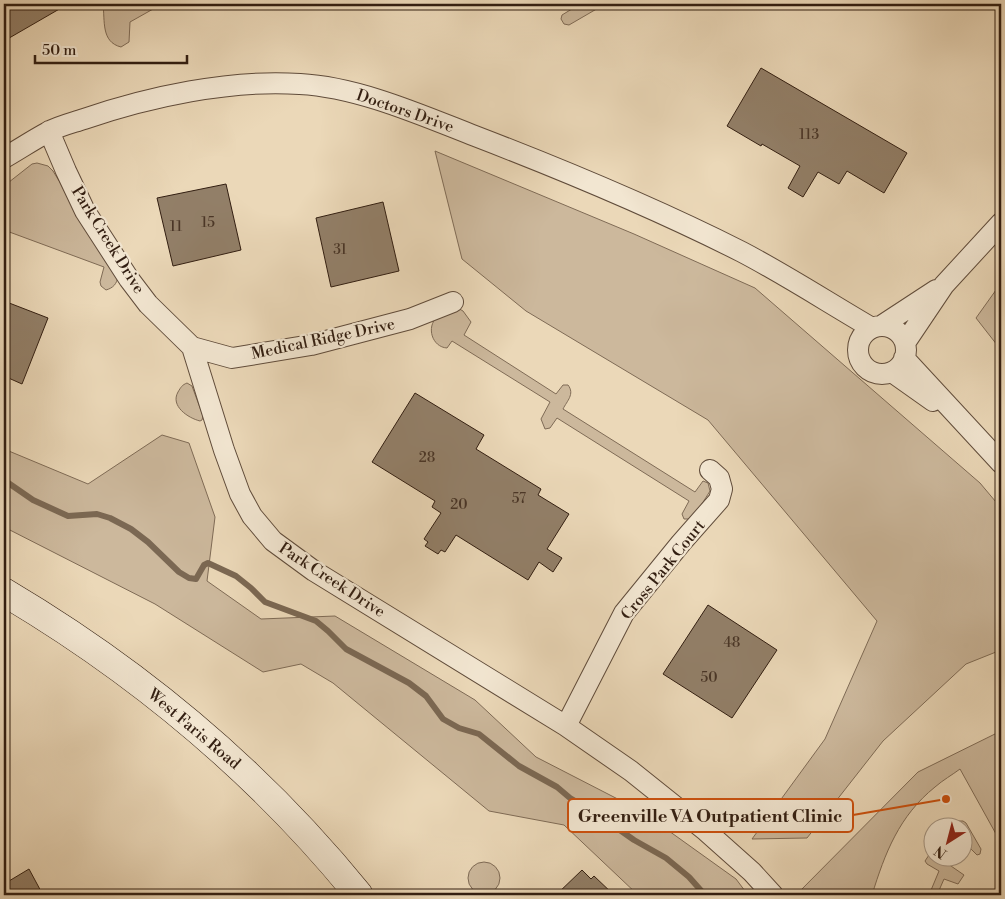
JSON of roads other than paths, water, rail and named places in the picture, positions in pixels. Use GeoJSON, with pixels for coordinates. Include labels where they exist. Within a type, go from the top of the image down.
{"type":"FeatureCollection","features":[{"type":"Feature","properties":{"kind":"main road","name":"West Faris Road"},"geometry":{"type":"LineString","coordinates":[[4,592],[90,646],[156,696],[230,758],[290,818],[359,895]]}},
{"type":"Feature","properties":{"kind":"street","name":"Doctors Drive"},"geometry":{"type":"LineString","coordinates":[[4,158],[49,132],[112,109],[190,92],[246,84],[302,84],[326,87],[410,110],[586,180],[675,219],[745,254],[789,279],[870,332],[888,327],[896,330],[901,336],[900,358],[970,428],[1001,463]]}},
{"type":"Feature","properties":{"kind":"street","name":"Park Creek Drive"},"geometry":{"type":"LineString","coordinates":[[49,132],[86,211],[129,279],[148,304],[192,347],[240,494],[252,516],[273,541],[314,571],[566,726],[630,771],[706,830],[752,872],[773,895]]}},
{"type":"Feature","properties":{"kind":"street"},"geometry":{"type":"LineString","coordinates":[[944,285],[870,332],[858,349],[862,365],[876,374],[884,374],[900,358],[944,285],[1001,223]]}},
{"type":"Feature","properties":{"kind":"street","name":"Medical Ridge Drive"},"geometry":{"type":"LineString","coordinates":[[192,347],[232,358],[258,354],[311,344],[410,319],[453,302]]}},
{"type":"Feature","properties":{"kind":"street","name":"Cross Park Court"},"geometry":{"type":"LineString","coordinates":[[566,726],[624,613],[719,500],[722,489],[719,478],[710,470]]}},
{"type":"Feature","properties":{"kind":"waterway"},"geometry":{"type":"LineString","coordinates":[[4,480],[33,500],[68,516],[97,514],[110,518],[131,529],[148,542],[179,572],[189,578],[196,579],[204,565],[208,563],[236,576],[265,602],[316,621],[346,649],[409,683],[426,696],[443,719],[459,728],[479,734],[519,766],[557,787],[570,798],[634,840],[666,858],[689,877],[705,895]]}},
{"type":"Feature","properties":{"kind":"place","name":"Greenville VA Outpatient Clinic"},"geometry":{"type":"Point","coordinates":[946,799]}}]}
